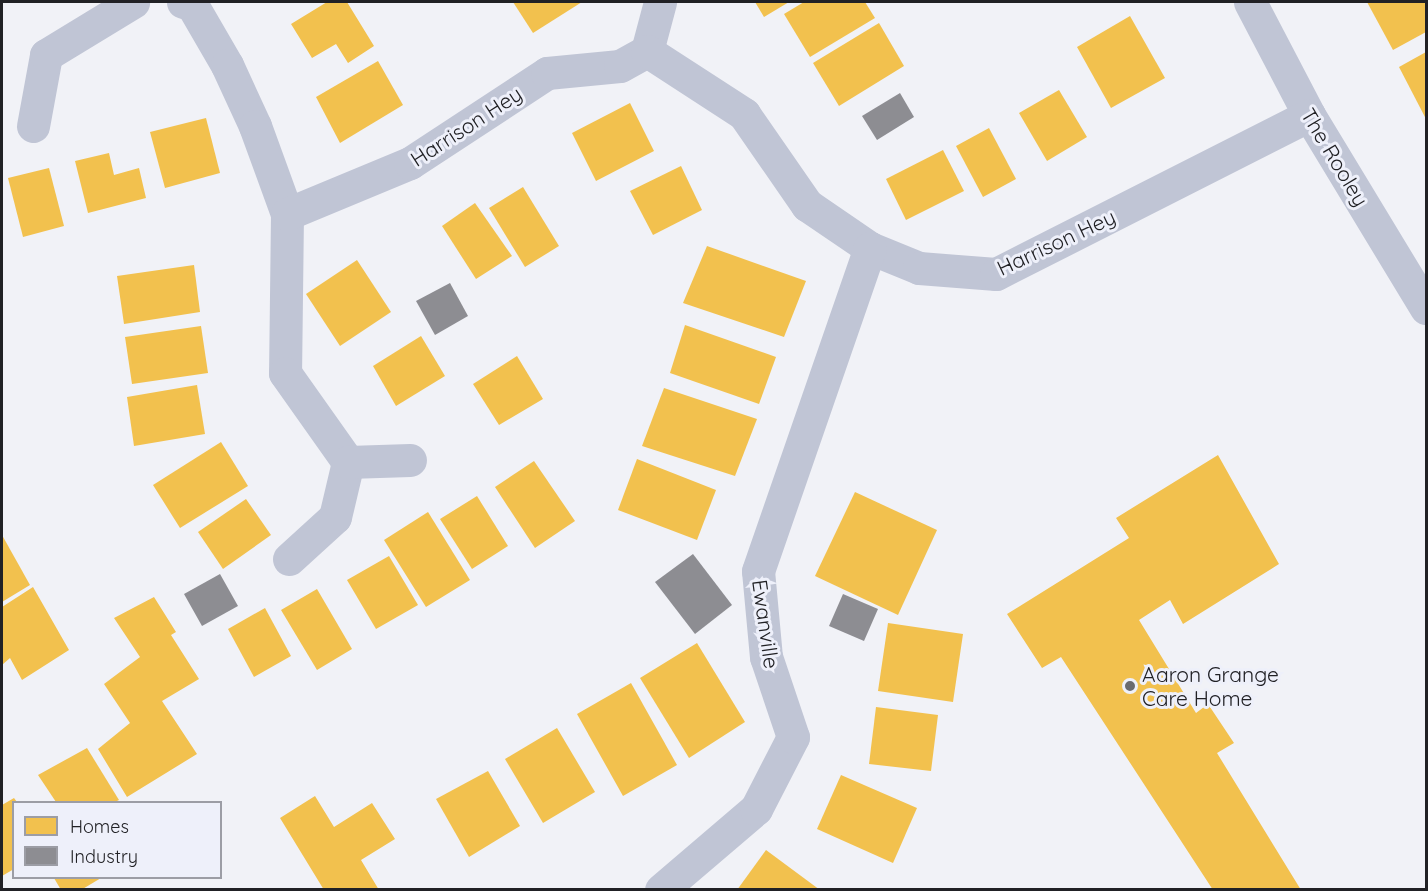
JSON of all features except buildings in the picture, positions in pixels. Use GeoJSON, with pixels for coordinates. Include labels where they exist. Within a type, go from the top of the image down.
{"type":"FeatureCollection","features":[{"type":"Feature","properties":{"kind":"street"},"geometry":{"type":"LineString","coordinates":[[33,126],[46,55],[133,2]]}},
{"type":"Feature","properties":{"kind":"street"},"geometry":{"type":"LineString","coordinates":[[188,2],[232,75],[255,126],[287,214],[285,373],[348,462],[335,517],[288,559]]}},
{"type":"Feature","properties":{"kind":"street"},"geometry":{"type":"LineString","coordinates":[[647,51],[660,2]]}},
{"type":"Feature","properties":{"kind":"street","name":"The Rooley"},"geometry":{"type":"LineString","coordinates":[[1250,2],[1309,115],[1426,308]]}},
{"type":"Feature","properties":{"kind":"street","name":"Harrison Hey"},"geometry":{"type":"LineString","coordinates":[[287,214],[410,163],[547,73],[620,66],[647,51],[744,114],[807,205],[870,248],[919,268],[996,274],[1309,115]]}},
{"type":"Feature","properties":{"kind":"street","name":"Ewanville"},"geometry":{"type":"LineString","coordinates":[[661,890],[756,809],[793,737],[766,657],[758,571],[870,248]]}},
{"type":"Feature","properties":{"kind":"street"},"geometry":{"type":"LineString","coordinates":[[348,462],[410,460]]}},
{"type":"Feature","properties":{"kind":"place","name":"Aaron Grange Care Home"},"geometry":{"type":"Point","coordinates":[1130,686]}}]}
